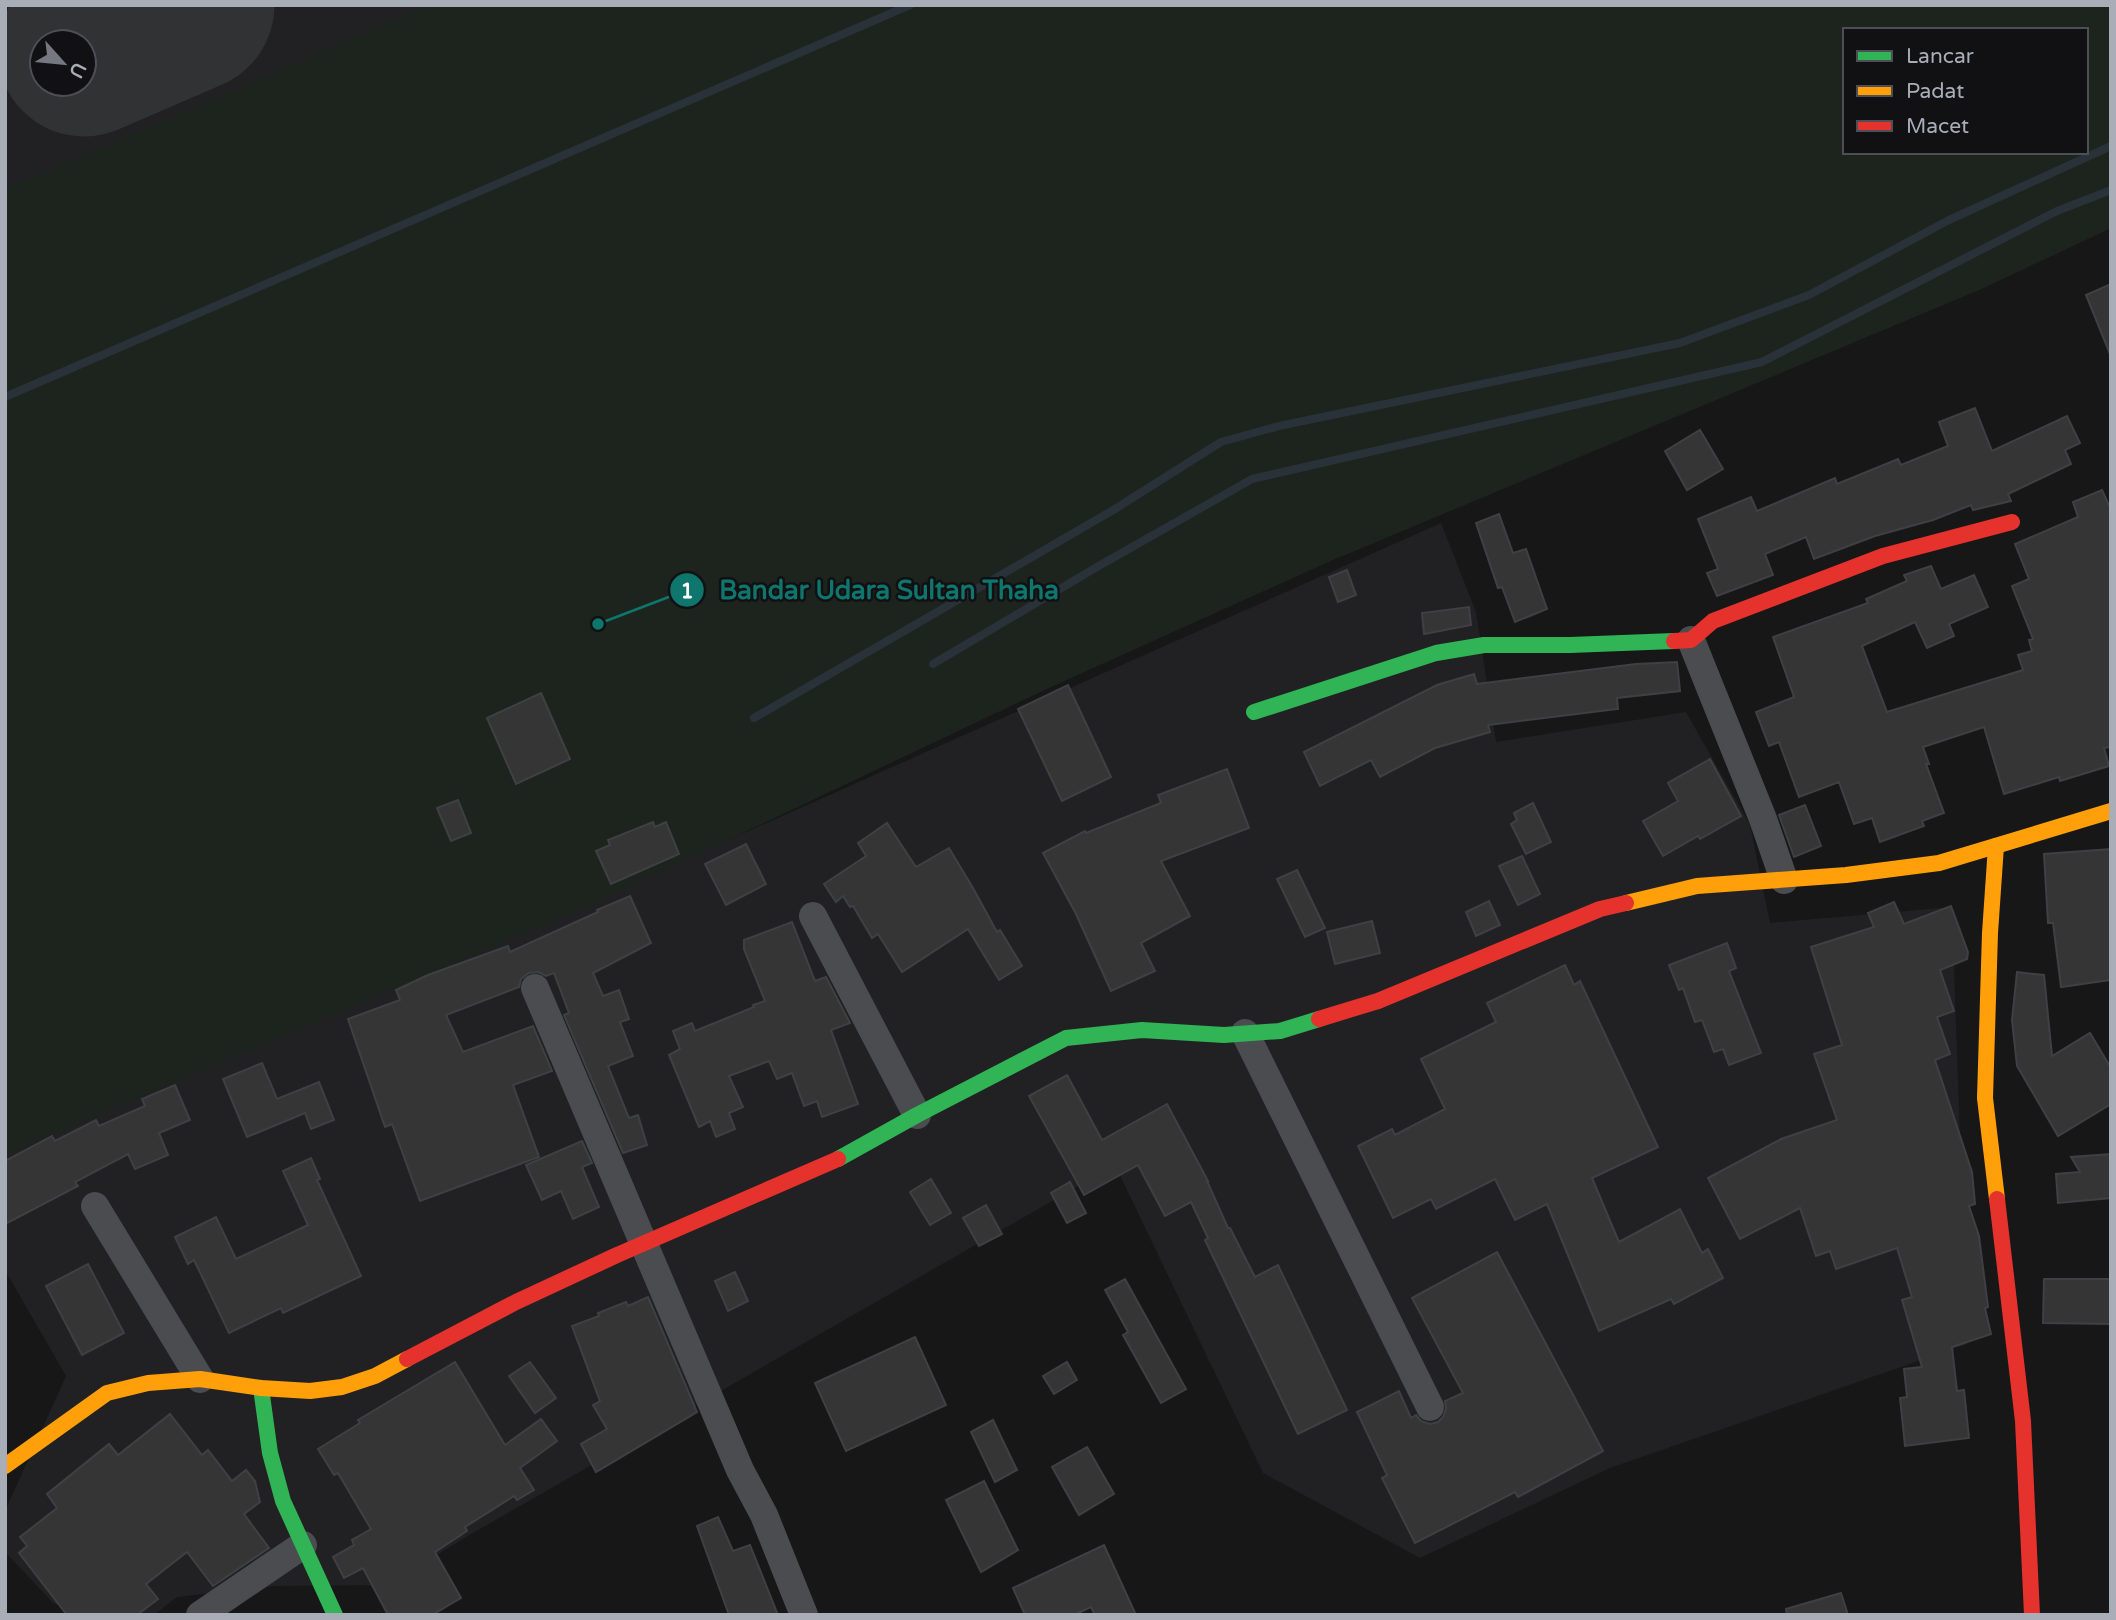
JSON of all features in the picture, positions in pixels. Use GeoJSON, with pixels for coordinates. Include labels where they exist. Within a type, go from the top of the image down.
{"type":"FeatureCollection","features":[{"type":"Feature","properties":{"kind":"street"},"geometry":{"type":"LineString","coordinates":[[1254,712],[1436,653],[1484,645],[1691,640],[1713,621],[1883,556],[2012,522]]}},
{"type":"Feature","properties":{"kind":"street"},"geometry":{"type":"LineString","coordinates":[[1691,640],[1763,819],[1784,880]]}},
{"type":"Feature","properties":{"kind":"street"},"geometry":{"type":"LineString","coordinates":[[5,1466],[107,1393],[148,1383],[200,1379],[261,1388],[310,1391],[342,1387],[375,1376],[516,1302],[826,1166],[1027,1056],[1066,1038],[1142,1030],[1224,1035],[1280,1031],[1378,1001],[1600,909],[1697,886],[1846,875],[1939,863],[2111,811]]}},
{"type":"Feature","properties":{"kind":"street"},"geometry":{"type":"LineString","coordinates":[[1996,846],[1990,933],[1985,1098],[2023,1421],[2032,1615]]}},
{"type":"Feature","properties":{"kind":"street"},"geometry":{"type":"LineString","coordinates":[[813,916],[917,1115]]}},
{"type":"Feature","properties":{"kind":"street"},"geometry":{"type":"LineString","coordinates":[[535,988],[740,1470],[764,1515],[804,1615]]}},
{"type":"Feature","properties":{"kind":"street"},"geometry":{"type":"LineString","coordinates":[[1245,1033],[1430,1408]]}},
{"type":"Feature","properties":{"kind":"street"},"geometry":{"type":"LineString","coordinates":[[95,1206],[200,1379]]}},
{"type":"Feature","properties":{"kind":"street"},"geometry":{"type":"LineString","coordinates":[[261,1388],[267,1439],[289,1515],[335,1615]]}},
{"type":"Feature","properties":{"kind":"street"},"geometry":{"type":"LineString","coordinates":[[200,1615],[303,1545]]}},
{"type":"Feature","properties":{"kind":"shaded area"},"geometry":{"type":"Polygon","coordinates":[[[5,5],[2111,5],[2111,228],[1979,290],[1328,562],[1053,686],[728,840],[1441,523],[1476,612],[1496,742],[1686,712],[1750,825],[1770,923],[1952,907],[1967,1344],[1610,1468],[1420,1558],[1263,1473],[1115,1165],[466,1537],[388,1585],[275,1586],[177,1597],[154,1615],[86,1615],[53,1603],[5,1552],[5,1511],[66,1376],[5,1270],[5,5]]]}},
{"type":"Feature","properties":{"kind":"shaded area"},"geometry":{"type":"Polygon","coordinates":[[[429,5],[2111,5],[2111,228],[1979,290],[1328,562],[1053,686],[588,906],[5,1157],[5,190],[429,5]]]}},
{"type":"Feature","properties":{"kind":"building"},"geometry":{"type":"Polygon","coordinates":[[[2111,284],[2111,354],[2110,354],[2086,295],[2111,284]]]}},
{"type":"Feature","properties":{"kind":"building"},"geometry":{"type":"Polygon","coordinates":[[[1975,408],[1992,451],[2067,416],[2080,443],[2065,450],[2071,464],[2008,494],[2011,501],[1973,510],[1971,505],[1814,559],[1806,537],[1765,554],[1773,575],[1717,596],[1707,573],[1718,569],[1698,519],[1751,497],[1757,511],[1835,478],[1837,484],[1898,459],[1901,465],[1948,446],[1939,422],[1975,408]]]}},
{"type":"Feature","properties":{"kind":"building"},"geometry":{"type":"Polygon","coordinates":[[[1700,430],[1723,469],[1687,490],[1665,451],[1700,430]]]}},
{"type":"Feature","properties":{"kind":"building"},"geometry":{"type":"Polygon","coordinates":[[[2102,490],[2111,510],[2111,747],[2104,748],[2109,766],[2060,781],[2059,777],[2004,794],[1984,727],[1923,747],[1929,764],[1926,764],[1944,813],[1922,821],[1924,826],[1880,842],[1872,818],[1854,824],[1839,782],[1799,797],[1779,742],[1769,746],[1756,712],[1794,697],[1773,637],[1868,603],[1866,599],[1907,581],[1904,575],[1931,566],[1941,589],[1974,575],[1988,607],[1949,624],[1954,636],[1927,648],[1915,622],[1862,646],[1887,712],[2023,670],[2018,655],[2032,651],[2029,640],[2033,639],[2012,586],[2029,579],[2015,544],[2078,517],[2073,502],[2102,490]]]}},
{"type":"Feature","properties":{"kind":"building"},"geometry":{"type":"Polygon","coordinates":[[[1499,514],[1513,553],[1526,549],[1547,609],[1515,622],[1502,587],[1498,588],[1476,523],[1499,514]]]}},
{"type":"Feature","properties":{"kind":"building"},"geometry":{"type":"Polygon","coordinates":[[[1347,570],[1356,595],[1338,602],[1329,577],[1347,570]]]}},
{"type":"Feature","properties":{"kind":"building"},"geometry":{"type":"Polygon","coordinates":[[[1469,607],[1471,625],[1424,634],[1422,613],[1469,607]]]}},
{"type":"Feature","properties":{"kind":"building"},"geometry":{"type":"Polygon","coordinates":[[[1677,662],[1680,691],[1617,698],[1618,709],[1488,725],[1490,732],[1435,748],[1380,777],[1371,760],[1320,786],[1304,752],[1437,685],[1474,674],[1477,684],[1636,664],[1677,662]]]}},
{"type":"Feature","properties":{"kind":"building"},"geometry":{"type":"Polygon","coordinates":[[[1068,685],[1111,777],[1062,801],[1018,709],[1068,685]]]}},
{"type":"Feature","properties":{"kind":"building"},"geometry":{"type":"Polygon","coordinates":[[[541,693],[570,759],[516,784],[487,718],[541,693]]]}},
{"type":"Feature","properties":{"kind":"building"},"geometry":{"type":"Polygon","coordinates":[[[1710,759],[1741,816],[1663,856],[1643,821],[1678,801],[1668,783],[1710,759]]]}},
{"type":"Feature","properties":{"kind":"building"},"geometry":{"type":"Polygon","coordinates":[[[1227,769],[1249,828],[1161,861],[1190,916],[1141,943],[1155,971],[1111,991],[1076,914],[1043,853],[1085,831],[1086,833],[1161,803],[1158,795],[1227,769]]]}},
{"type":"Feature","properties":{"kind":"building"},"geometry":{"type":"Polygon","coordinates":[[[458,800],[471,833],[451,841],[437,808],[458,800]]]}},
{"type":"Feature","properties":{"kind":"building"},"geometry":{"type":"Polygon","coordinates":[[[1533,803],[1551,842],[1526,854],[1511,824],[1517,820],[1514,813],[1533,803]]]}},
{"type":"Feature","properties":{"kind":"building"},"geometry":{"type":"Polygon","coordinates":[[[1805,805],[1821,846],[1794,857],[1779,815],[1805,805]]]}},
{"type":"Feature","properties":{"kind":"building"},"geometry":{"type":"Polygon","coordinates":[[[653,822],[655,827],[666,822],[679,854],[611,884],[596,851],[610,845],[608,840],[653,822]]]}},
{"type":"Feature","properties":{"kind":"building"},"geometry":{"type":"Polygon","coordinates":[[[887,823],[916,867],[949,848],[997,932],[1000,930],[1022,966],[999,980],[968,929],[902,972],[878,934],[872,938],[853,906],[850,907],[843,896],[836,902],[824,884],[866,856],[858,843],[887,823]]]}},
{"type":"Feature","properties":{"kind":"building"},"geometry":{"type":"Polygon","coordinates":[[[746,844],[766,884],[726,905],[705,864],[746,844]]]}},
{"type":"Feature","properties":{"kind":"building"},"geometry":{"type":"Polygon","coordinates":[[[2111,849],[2111,980],[2061,987],[2053,923],[2048,923],[2044,854],[2111,849]]]}},
{"type":"Feature","properties":{"kind":"building"},"geometry":{"type":"Polygon","coordinates":[[[1522,856],[1540,894],[1518,905],[1499,866],[1522,856]]]}},
{"type":"Feature","properties":{"kind":"building"},"geometry":{"type":"Polygon","coordinates":[[[1297,870],[1325,928],[1305,937],[1277,879],[1297,870]]]}},
{"type":"Feature","properties":{"kind":"building"},"geometry":{"type":"Polygon","coordinates":[[[630,896],[651,943],[593,973],[603,996],[619,990],[629,1019],[620,1022],[633,1056],[608,1066],[629,1118],[638,1115],[647,1145],[623,1153],[564,1015],[569,1013],[554,973],[546,976],[538,972],[529,973],[521,979],[519,987],[446,1015],[463,1052],[533,1026],[552,1071],[513,1085],[539,1157],[420,1201],[392,1124],[385,1127],[348,1019],[400,1000],[396,990],[428,975],[508,946],[510,952],[630,896]]]}},
{"type":"Feature","properties":{"kind":"building"},"geometry":{"type":"Polygon","coordinates":[[[1489,901],[1500,925],[1476,936],[1466,912],[1489,901]]]}},
{"type":"Feature","properties":{"kind":"building"},"geometry":{"type":"Polygon","coordinates":[[[1894,902],[1904,924],[1951,906],[1968,952],[1967,959],[1940,970],[1954,1011],[1937,1017],[1950,1054],[1935,1060],[1972,1172],[1975,1204],[1969,1206],[1979,1236],[1988,1307],[1985,1308],[1991,1334],[1952,1347],[1957,1391],[1964,1390],[1969,1438],[1905,1446],[1900,1398],[1907,1397],[1904,1369],[1922,1367],[1902,1300],[1912,1297],[1897,1248],[1836,1269],[1830,1251],[1816,1256],[1800,1208],[1740,1239],[1708,1178],[1781,1139],[1837,1120],[1814,1054],[1842,1045],[1811,947],[1874,927],[1868,913],[1894,902]]]}},
{"type":"Feature","properties":{"kind":"building"},"geometry":{"type":"Polygon","coordinates":[[[1372,921],[1380,953],[1335,964],[1327,932],[1372,921]]]}},
{"type":"Feature","properties":{"kind":"building"},"geometry":{"type":"Polygon","coordinates":[[[792,922],[815,981],[826,977],[850,1023],[831,1030],[858,1104],[822,1117],[817,1101],[804,1106],[792,1073],[777,1079],[769,1061],[729,1076],[743,1107],[729,1113],[735,1129],[716,1137],[710,1121],[699,1127],[669,1055],[680,1049],[673,1031],[692,1023],[695,1031],[765,1001],[744,949],[744,940],[792,922]]]}},
{"type":"Feature","properties":{"kind":"building"},"geometry":{"type":"Polygon","coordinates":[[[1727,943],[1736,968],[1729,971],[1761,1053],[1729,1065],[1723,1049],[1714,1052],[1702,1020],[1695,1022],[1683,988],[1679,990],[1669,965],[1727,943]]]}},
{"type":"Feature","properties":{"kind":"building"},"geometry":{"type":"Polygon","coordinates":[[[1565,965],[1574,985],[1580,981],[1658,1147],[1592,1178],[1619,1242],[1680,1209],[1702,1253],[1708,1249],[1723,1278],[1674,1304],[1671,1299],[1599,1331],[1547,1204],[1515,1220],[1495,1179],[1436,1209],[1431,1199],[1393,1218],[1358,1146],[1392,1129],[1395,1135],[1445,1109],[1421,1059],[1496,1022],[1487,1003],[1565,965]]]}},
{"type":"Feature","properties":{"kind":"building"},"geometry":{"type":"Polygon","coordinates":[[[2017,972],[2044,975],[2052,1056],[2090,1033],[2111,1068],[2111,1104],[2058,1136],[2017,1066],[2012,1020],[2017,972]]]}},
{"type":"Feature","properties":{"kind":"building"},"geometry":{"type":"Polygon","coordinates":[[[262,1063],[277,1099],[319,1082],[334,1120],[311,1129],[305,1113],[247,1137],[223,1079],[262,1063]]]}},
{"type":"Feature","properties":{"kind":"building"},"geometry":{"type":"Polygon","coordinates":[[[1067,1075],[1102,1140],[1167,1104],[1255,1277],[1278,1265],[1347,1410],[1298,1434],[1205,1240],[1208,1238],[1191,1202],[1165,1216],[1138,1165],[1084,1195],[1029,1096],[1067,1075]]]}},
{"type":"Feature","properties":{"kind":"building"},"geometry":{"type":"Polygon","coordinates":[[[175,1085],[190,1120],[159,1133],[168,1155],[135,1169],[128,1154],[75,1182],[78,1186],[5,1224],[5,1161],[52,1136],[55,1141],[96,1120],[99,1126],[145,1106],[142,1099],[175,1085]]]}},
{"type":"Feature","properties":{"kind":"building"},"geometry":{"type":"Polygon","coordinates":[[[582,1141],[592,1163],[582,1167],[599,1207],[573,1219],[561,1191],[542,1200],[526,1165],[582,1141]]]}},
{"type":"Feature","properties":{"kind":"building"},"geometry":{"type":"Polygon","coordinates":[[[2111,1154],[2111,1198],[2058,1203],[2056,1174],[2080,1172],[2071,1157],[2111,1154]]]}},
{"type":"Feature","properties":{"kind":"building"},"geometry":{"type":"Polygon","coordinates":[[[311,1158],[320,1179],[317,1180],[361,1276],[283,1313],[281,1308],[229,1333],[194,1260],[188,1264],[175,1237],[216,1217],[236,1259],[308,1225],[283,1171],[311,1158]]]}},
{"type":"Feature","properties":{"kind":"building"},"geometry":{"type":"Polygon","coordinates":[[[931,1179],[951,1213],[930,1225],[910,1192],[931,1179]]]}},
{"type":"Feature","properties":{"kind":"building"},"geometry":{"type":"Polygon","coordinates":[[[1070,1182],[1086,1213],[1067,1223],[1051,1193],[1070,1182]]]}},
{"type":"Feature","properties":{"kind":"building"},"geometry":{"type":"Polygon","coordinates":[[[986,1205],[1002,1234],[979,1246],[963,1218],[986,1205]]]}},
{"type":"Feature","properties":{"kind":"building"},"geometry":{"type":"Polygon","coordinates":[[[1497,1252],[1603,1451],[1518,1497],[1515,1492],[1415,1543],[1382,1478],[1387,1475],[1357,1412],[1399,1391],[1411,1418],[1416,1415],[1421,1421],[1430,1424],[1443,1417],[1445,1401],[1463,1393],[1412,1298],[1497,1252]]]}},
{"type":"Feature","properties":{"kind":"building"},"geometry":{"type":"Polygon","coordinates":[[[88,1264],[124,1333],[82,1355],[46,1286],[88,1264]]]}},
{"type":"Feature","properties":{"kind":"building"},"geometry":{"type":"Polygon","coordinates":[[[735,1272],[748,1301],[728,1311],[715,1281],[735,1272]]]}},
{"type":"Feature","properties":{"kind":"building"},"geometry":{"type":"Polygon","coordinates":[[[1125,1279],[1186,1389],[1161,1403],[1123,1335],[1128,1332],[1105,1290],[1125,1279]]]}},
{"type":"Feature","properties":{"kind":"building"},"geometry":{"type":"Polygon","coordinates":[[[2044,1279],[2111,1279],[2111,1324],[2043,1323],[2044,1279]]]}},
{"type":"Feature","properties":{"kind":"building"},"geometry":{"type":"Polygon","coordinates":[[[648,1297],[697,1412],[596,1472],[581,1444],[607,1429],[593,1405],[600,1401],[572,1326],[626,1302],[628,1306],[648,1297]]]}},
{"type":"Feature","properties":{"kind":"building"},"geometry":{"type":"Polygon","coordinates":[[[915,1337],[946,1405],[846,1451],[815,1383],[915,1337]]]}},
{"type":"Feature","properties":{"kind":"building"},"geometry":{"type":"Polygon","coordinates":[[[455,1362],[505,1445],[541,1419],[557,1441],[520,1468],[534,1490],[517,1500],[514,1496],[465,1527],[467,1531],[435,1552],[461,1598],[432,1615],[388,1615],[363,1568],[344,1578],[333,1557],[354,1545],[352,1540],[371,1529],[338,1473],[334,1475],[318,1449],[360,1423],[358,1420],[455,1362]]]}},
{"type":"Feature","properties":{"kind":"building"},"geometry":{"type":"Polygon","coordinates":[[[530,1362],[556,1398],[535,1413],[509,1376],[530,1362]]]}},
{"type":"Feature","properties":{"kind":"building"},"geometry":{"type":"Polygon","coordinates":[[[1067,1362],[1077,1380],[1054,1394],[1043,1376],[1067,1362]]]}},
{"type":"Feature","properties":{"kind":"building"},"geometry":{"type":"Polygon","coordinates":[[[170,1414],[202,1455],[208,1450],[232,1481],[246,1470],[255,1481],[260,1502],[244,1514],[269,1548],[213,1586],[187,1552],[146,1584],[158,1599],[137,1615],[67,1615],[19,1553],[27,1546],[20,1537],[57,1508],[47,1494],[109,1444],[118,1455],[170,1414]]]}},
{"type":"Feature","properties":{"kind":"building"},"geometry":{"type":"Polygon","coordinates":[[[993,1420],[1017,1470],[995,1482],[971,1432],[993,1420]]]}},
{"type":"Feature","properties":{"kind":"building"},"geometry":{"type":"Polygon","coordinates":[[[1087,1447],[1114,1494],[1079,1515],[1052,1467],[1087,1447]]]}},
{"type":"Feature","properties":{"kind":"building"},"geometry":{"type":"Polygon","coordinates":[[[984,1481],[1018,1550],[981,1572],[946,1500],[984,1481]]]}},
{"type":"Feature","properties":{"kind":"building"},"geometry":{"type":"Polygon","coordinates":[[[718,1517],[733,1551],[750,1545],[778,1615],[729,1615],[697,1526],[718,1517]]]}},
{"type":"Feature","properties":{"kind":"building"},"geometry":{"type":"Polygon","coordinates":[[[1104,1545],[1136,1615],[1095,1615],[1091,1607],[1074,1615],[1025,1615],[1013,1588],[1104,1545]]]}},
{"type":"Feature","properties":{"kind":"building"},"geometry":{"type":"Polygon","coordinates":[[[1841,1593],[1848,1615],[1787,1615],[1786,1609],[1841,1593]]]}},
{"type":"Feature","properties":{"kind":"waterway"},"geometry":{"type":"LineString","coordinates":[[5,397],[910,5]]}},
{"type":"Feature","properties":{"kind":"waterway"},"geometry":{"type":"LineString","coordinates":[[754,718],[1115,509],[1221,442],[1279,426],[1680,343],[1809,295],[1949,220],[2111,146]]}},
{"type":"Feature","properties":{"kind":"waterway"},"geometry":{"type":"LineString","coordinates":[[933,664],[1252,479],[1762,362],[2057,211],[2111,190]]}},
{"type":"Feature","properties":{"kind":"runway"},"geometry":{"type":"LineString","coordinates":[[98,44],[188,5]]}},
{"type":"Feature","properties":{"kind":"traffic: fast"},"geometry":{"type":"LineString","coordinates":[[1254,712],[1436,653],[1484,645],[1674,641]]}},
{"type":"Feature","properties":{"kind":"traffic: fast"},"geometry":{"type":"LineString","coordinates":[[838,1159],[1066,1038],[1142,1030],[1224,1035],[1280,1031],[1319,1019]]}},
{"type":"Feature","properties":{"kind":"traffic: fast"},"geometry":{"type":"LineString","coordinates":[[261,1388],[270,1453],[283,1501],[335,1615]]}},
{"type":"Feature","properties":{"kind":"traffic: slow"},"geometry":{"type":"LineString","coordinates":[[1626,903],[1697,886],[1846,875],[1939,863],[2111,811]]}},
{"type":"Feature","properties":{"kind":"traffic: slow"},"geometry":{"type":"LineString","coordinates":[[1996,846],[1990,933],[1985,1098],[1997,1199]]}},
{"type":"Feature","properties":{"kind":"traffic: slow"},"geometry":{"type":"LineString","coordinates":[[5,1466],[107,1393],[148,1383],[200,1379],[261,1388],[310,1391],[342,1387],[375,1376],[407,1359]]}},
{"type":"Feature","properties":{"kind":"traffic: jam"},"geometry":{"type":"LineString","coordinates":[[1674,641],[1691,640],[1713,621],[1883,556],[2012,522]]}},
{"type":"Feature","properties":{"kind":"traffic: jam"},"geometry":{"type":"LineString","coordinates":[[1319,1019],[1378,1001],[1600,909],[1626,903]]}},
{"type":"Feature","properties":{"kind":"traffic: jam"},"geometry":{"type":"LineString","coordinates":[[407,1359],[516,1302],[617,1255],[838,1159]]}},
{"type":"Feature","properties":{"kind":"traffic: jam"},"geometry":{"type":"LineString","coordinates":[[1997,1199],[2023,1421],[2032,1615]]}},
{"type":"Feature","properties":{"kind":"place","name":"Bandar Udara Sultan Thaha"},"geometry":{"type":"Point","coordinates":[598,624]}}]}
